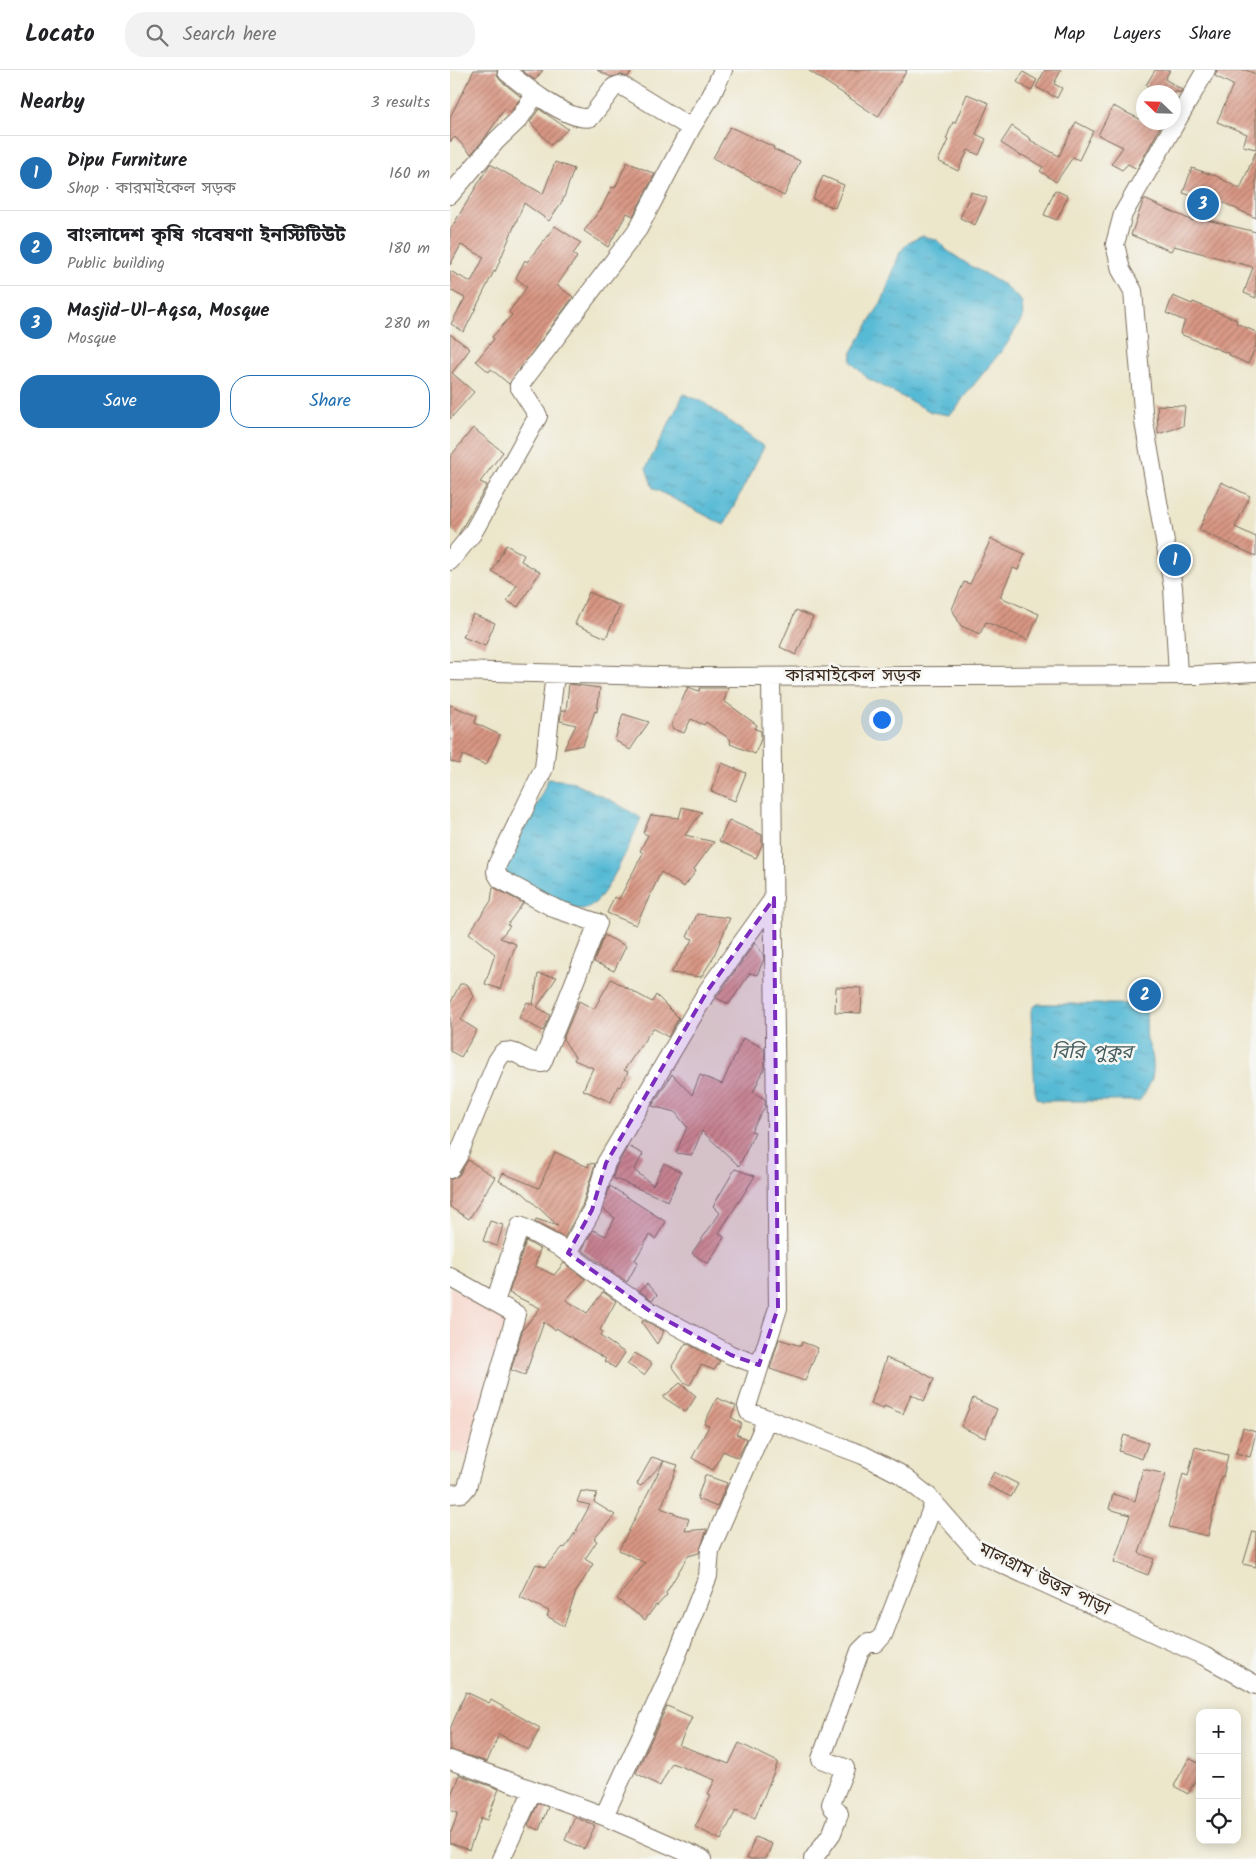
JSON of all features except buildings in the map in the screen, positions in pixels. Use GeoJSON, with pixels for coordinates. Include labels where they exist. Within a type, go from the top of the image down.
{"type":"FeatureCollection","features":[{"type":"Feature","properties":{"kind":"street"},"geometry":{"type":"LineString","coordinates":[[450,560],[472,534],[538,416],[519,386],[638,229],[691,128],[711,96],[723,70]]}},
{"type":"Feature","properties":{"kind":"street"},"geometry":{"type":"LineString","coordinates":[[1178,675],[1173,587],[1144,422],[1133,290],[1121,270],[1115,244],[1123,214],[1206,70]]}},
{"type":"Feature","properties":{"kind":"street"},"geometry":{"type":"LineString","coordinates":[[507,72],[535,95],[577,118],[585,119],[591,117],[614,87],[619,85],[691,128]]}},
{"type":"Feature","properties":{"kind":"street"},"geometry":{"type":"LineString","coordinates":[[450,196],[496,141],[520,119],[535,95]]}},
{"type":"Feature","properties":{"kind":"street","name":"কারমাইকেল সড়ক"},"geometry":{"type":"LineString","coordinates":[[450,671],[771,677],[1178,675],[1256,672]]}},
{"type":"Feature","properties":{"kind":"street"},"geometry":{"type":"LineString","coordinates":[[450,1169],[458,1156],[497,1061],[503,1052],[511,1050],[534,1064],[542,1063],[598,923],[556,908],[500,879],[496,872],[497,865],[544,768],[555,674]]}},
{"type":"Feature","properties":{"kind":"street","name":"মালগ্রাম উত্তর পাড়া"},"geometry":{"type":"LineString","coordinates":[[771,677],[778,1308],[747,1406],[749,1412],[862,1455],[900,1474],[928,1496],[978,1553],[1204,1656],[1256,1685]]}},
{"type":"Feature","properties":{"kind":"street"},"geometry":{"type":"LineString","coordinates":[[568,1253],[592,1210],[606,1164],[611,1155],[708,990],[774,898]]}},
{"type":"Feature","properties":{"kind":"street"},"geometry":{"type":"LineString","coordinates":[[495,1302],[520,1226],[558,1246],[651,1312],[731,1355],[759,1365]]}},
{"type":"Feature","properties":{"kind":"street"},"geometry":{"type":"LineString","coordinates":[[450,1277],[516,1314],[467,1487],[462,1493],[450,1494]]}},
{"type":"Feature","properties":{"kind":"street"},"geometry":{"type":"LineString","coordinates":[[604,1816],[668,1678],[708,1576],[710,1550],[766,1419]]}},
{"type":"Feature","properties":{"kind":"street"},"geometry":{"type":"LineString","coordinates":[[813,1859],[832,1833],[839,1814],[832,1804],[845,1768],[822,1759],[860,1650],[868,1643],[876,1643],[884,1636],[934,1503]]}},
{"type":"Feature","properties":{"kind":"street"},"geometry":{"type":"LineString","coordinates":[[450,1760],[604,1816],[672,1853],[702,1859]]}},
{"type":"Feature","properties":{"kind":"street"},"geometry":{"type":"LineString","coordinates":[[501,1859],[533,1790]]}},
{"type":"Feature","properties":{"kind":"highlighted area"},"geometry":{"type":"Polygon","coordinates":[[[774,898],[778,1308],[759,1365],[731,1355],[651,1312],[568,1253],[592,1210],[606,1163],[708,990],[774,898]]]}},
{"type":"Feature","properties":{"kind":"shaded area"},"geometry":{"type":"Polygon","coordinates":[[[450,1287],[507,1315],[467,1457],[450,1451],[450,1287]]]}},
{"type":"Feature","properties":{"kind":"water"},"geometry":{"type":"Polygon","coordinates":[[[923,236],[937,240],[948,251],[1004,285],[1022,302],[1023,317],[1007,344],[957,408],[949,415],[931,412],[867,378],[851,362],[852,352],[883,299],[900,252],[909,242],[923,236]]]}},
{"type":"Feature","properties":{"kind":"water"},"geometry":{"type":"Polygon","coordinates":[[[684,394],[703,402],[764,447],[724,525],[653,488],[646,468],[684,394]]]}},
{"type":"Feature","properties":{"kind":"water"},"geometry":{"type":"Polygon","coordinates":[[[548,779],[570,781],[614,802],[641,818],[611,881],[603,894],[588,908],[576,909],[510,880],[504,870],[548,779]]]}},
{"type":"Feature","properties":{"kind":"water","name":"বিরি পুকুর"},"geometry":{"type":"Polygon","coordinates":[[[1038,1004],[1145,1004],[1147,1039],[1152,1056],[1153,1073],[1150,1083],[1139,1101],[1042,1101],[1037,1098],[1035,1091],[1031,1013],[1033,1007],[1038,1004]]]}},
{"type":"Feature","properties":{"kind":"place","name":"Masjid-Ul-Aqsa, Mosque"},"geometry":{"type":"Point","coordinates":[1203,204]}},
{"type":"Feature","properties":{"kind":"place","name":"Dipu Furniture"},"geometry":{"type":"Point","coordinates":[1175,560]}},
{"type":"Feature","properties":{"kind":"place","name":"বাংলাদেশ কৃষি গবেষণা ইনস্টিটিউট"},"geometry":{"type":"Point","coordinates":[1145,995]}}]}
